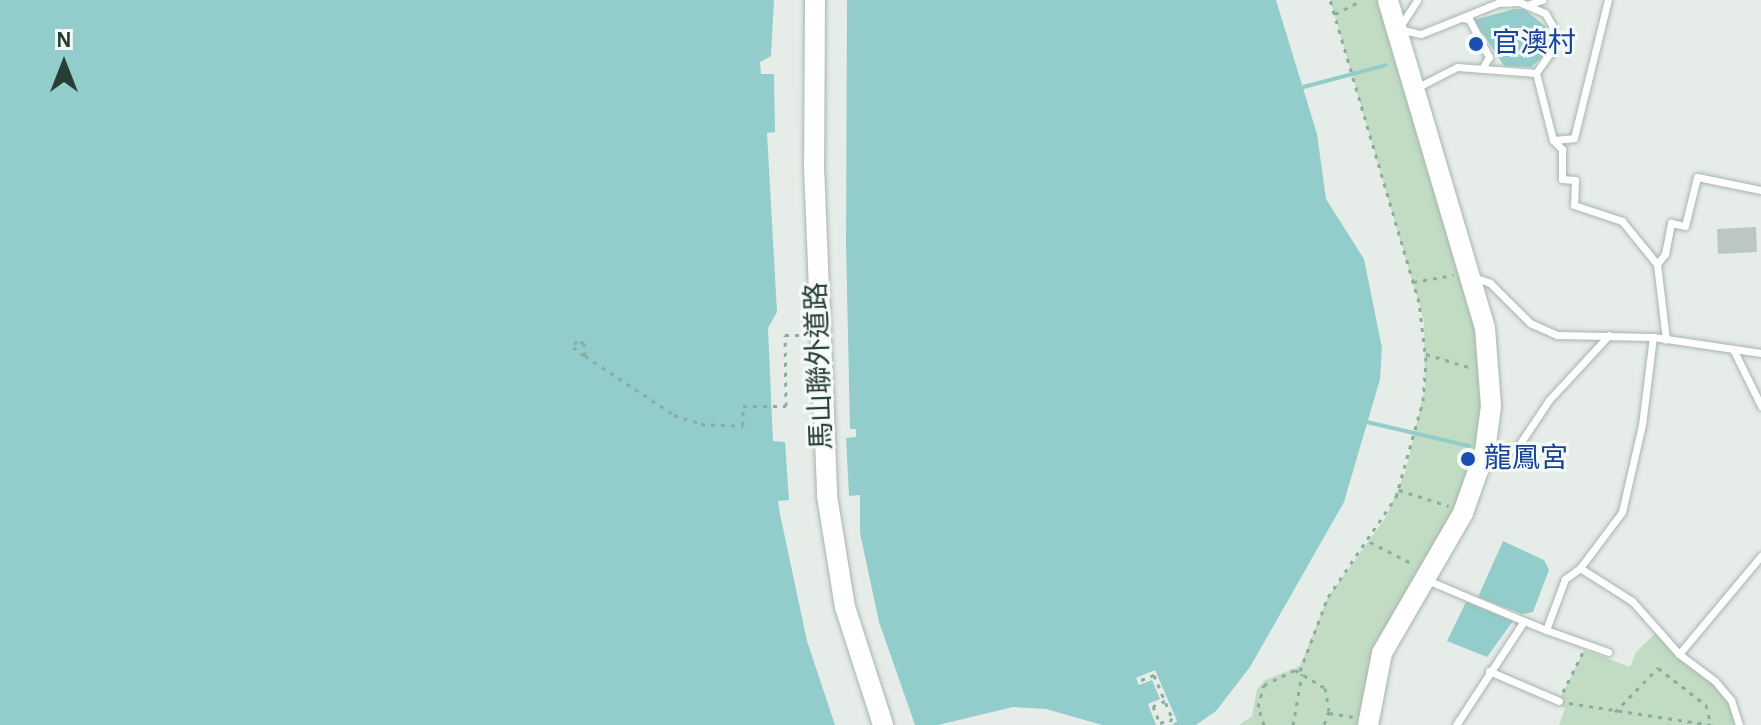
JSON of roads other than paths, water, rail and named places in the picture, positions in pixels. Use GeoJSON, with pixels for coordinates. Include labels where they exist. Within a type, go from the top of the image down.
{"type":"FeatureCollection","features":[{"type":"Feature","properties":{"kind":"street","name":"馬山聯外道路"},"geometry":{"type":"LineString","coordinates":[[815,0],[814,166],[827,496],[845,607],[883,725]]}},
{"type":"Feature","properties":{"kind":"street"},"geometry":{"type":"LineString","coordinates":[[1363,718],[1382,653],[1424,574],[1463,513],[1485,451],[1491,366],[1388,0]]}},
{"type":"Feature","properties":{"kind":"lane"},"geometry":{"type":"LineString","coordinates":[[1417,0],[1397,25],[1421,34],[1496,2],[1530,4],[1542,0]]}},
{"type":"Feature","properties":{"kind":"lane"},"geometry":{"type":"LineString","coordinates":[[1553,140],[1574,138],[1608,0]]}},
{"type":"Feature","properties":{"kind":"lane"},"geometry":{"type":"LineString","coordinates":[[1530,4],[1545,13],[1555,39],[1536,73],[1553,140],[1562,149],[1562,179],[1575,180],[1574,205],[1622,221],[1657,264],[1666,339]]}},
{"type":"Feature","properties":{"kind":"lane"},"geometry":{"type":"LineString","coordinates":[[1461,18],[1469,19],[1489,57],[1481,68]]}},
{"type":"Feature","properties":{"kind":"lane"},"geometry":{"type":"LineString","coordinates":[[1416,93],[1429,79],[1457,67],[1536,73]]}},
{"type":"Feature","properties":{"kind":"lane"},"geometry":{"type":"LineString","coordinates":[[1657,264],[1665,254],[1671,223],[1685,226],[1697,177],[1761,190]]}},
{"type":"Feature","properties":{"kind":"lane"},"geometry":{"type":"LineString","coordinates":[[1464,275],[1490,283],[1524,319],[1548,332],[1567,337],[1653,337],[1761,353]]}},
{"type":"Feature","properties":{"kind":"lane"},"geometry":{"type":"LineString","coordinates":[[1485,451],[1505,453],[1519,445],[1549,400],[1609,335]]}},
{"type":"Feature","properties":{"kind":"lane"},"geometry":{"type":"LineString","coordinates":[[1546,630],[1565,579],[1580,568],[1622,512],[1642,425],[1653,337]]}},
{"type":"Feature","properties":{"kind":"lane"},"geometry":{"type":"LineString","coordinates":[[1733,349],[1761,406]]}},
{"type":"Feature","properties":{"kind":"lane"},"geometry":{"type":"LineString","coordinates":[[1679,654],[1761,556]]}},
{"type":"Feature","properties":{"kind":"lane"},"geometry":{"type":"LineString","coordinates":[[1580,568],[1632,601],[1679,654],[1725,691],[1739,725]]}},
{"type":"Feature","properties":{"kind":"lane"},"geometry":{"type":"LineString","coordinates":[[1424,574],[1524,621],[1608,652]]}},
{"type":"Feature","properties":{"kind":"lane"},"geometry":{"type":"LineString","coordinates":[[1456,725],[1524,621]]}},
{"type":"Feature","properties":{"kind":"lane"},"geometry":{"type":"LineString","coordinates":[[1489,671],[1559,701]]}},
{"type":"Feature","properties":{"kind":"water"},"geometry":{"type":"Polygon","coordinates":[[[0,0],[774,0],[771,56],[760,62],[761,74],[774,74],[775,132],[767,133],[777,312],[768,328],[773,441],[785,442],[789,500],[778,501],[807,641],[835,725],[0,725],[0,0]]]}},
{"type":"Feature","properties":{"kind":"water"},"geometry":{"type":"Polygon","coordinates":[[[847,0],[1276,0],[1317,134],[1326,199],[1364,259],[1382,348],[1380,379],[1344,502],[1250,667],[1216,711],[1196,725],[1102,725],[1046,709],[1013,707],[938,725],[915,725],[879,622],[860,533],[860,495],[849,496],[846,438],[856,437],[856,429],[850,429],[846,244],[847,0]]]}},
{"type":"Feature","properties":{"kind":"water"},"geometry":{"type":"Polygon","coordinates":[[[1524,9],[1545,26],[1548,42],[1543,57],[1531,67],[1504,66],[1474,20],[1524,9]]]}},
{"type":"Feature","properties":{"kind":"water"},"geometry":{"type":"Polygon","coordinates":[[[1503,541],[1544,560],[1549,570],[1533,612],[1522,614],[1478,597],[1503,541]]]}},
{"type":"Feature","properties":{"kind":"water"},"geometry":{"type":"Polygon","coordinates":[[[1466,602],[1513,621],[1487,657],[1447,641],[1466,602]]]}},
{"type":"Feature","properties":{"kind":"waterway"},"geometry":{"type":"LineString","coordinates":[[1296,89],[1386,65]]}},
{"type":"Feature","properties":{"kind":"waterway"},"geometry":{"type":"LineString","coordinates":[[1367,422],[1469,446]]}},
{"type":"Feature","properties":{"kind":"place","name":"官澳村"},"geometry":{"type":"Point","coordinates":[1476,44]}},
{"type":"Feature","properties":{"kind":"place","name":"龍鳳宮"},"geometry":{"type":"Point","coordinates":[1468,459]}}]}
